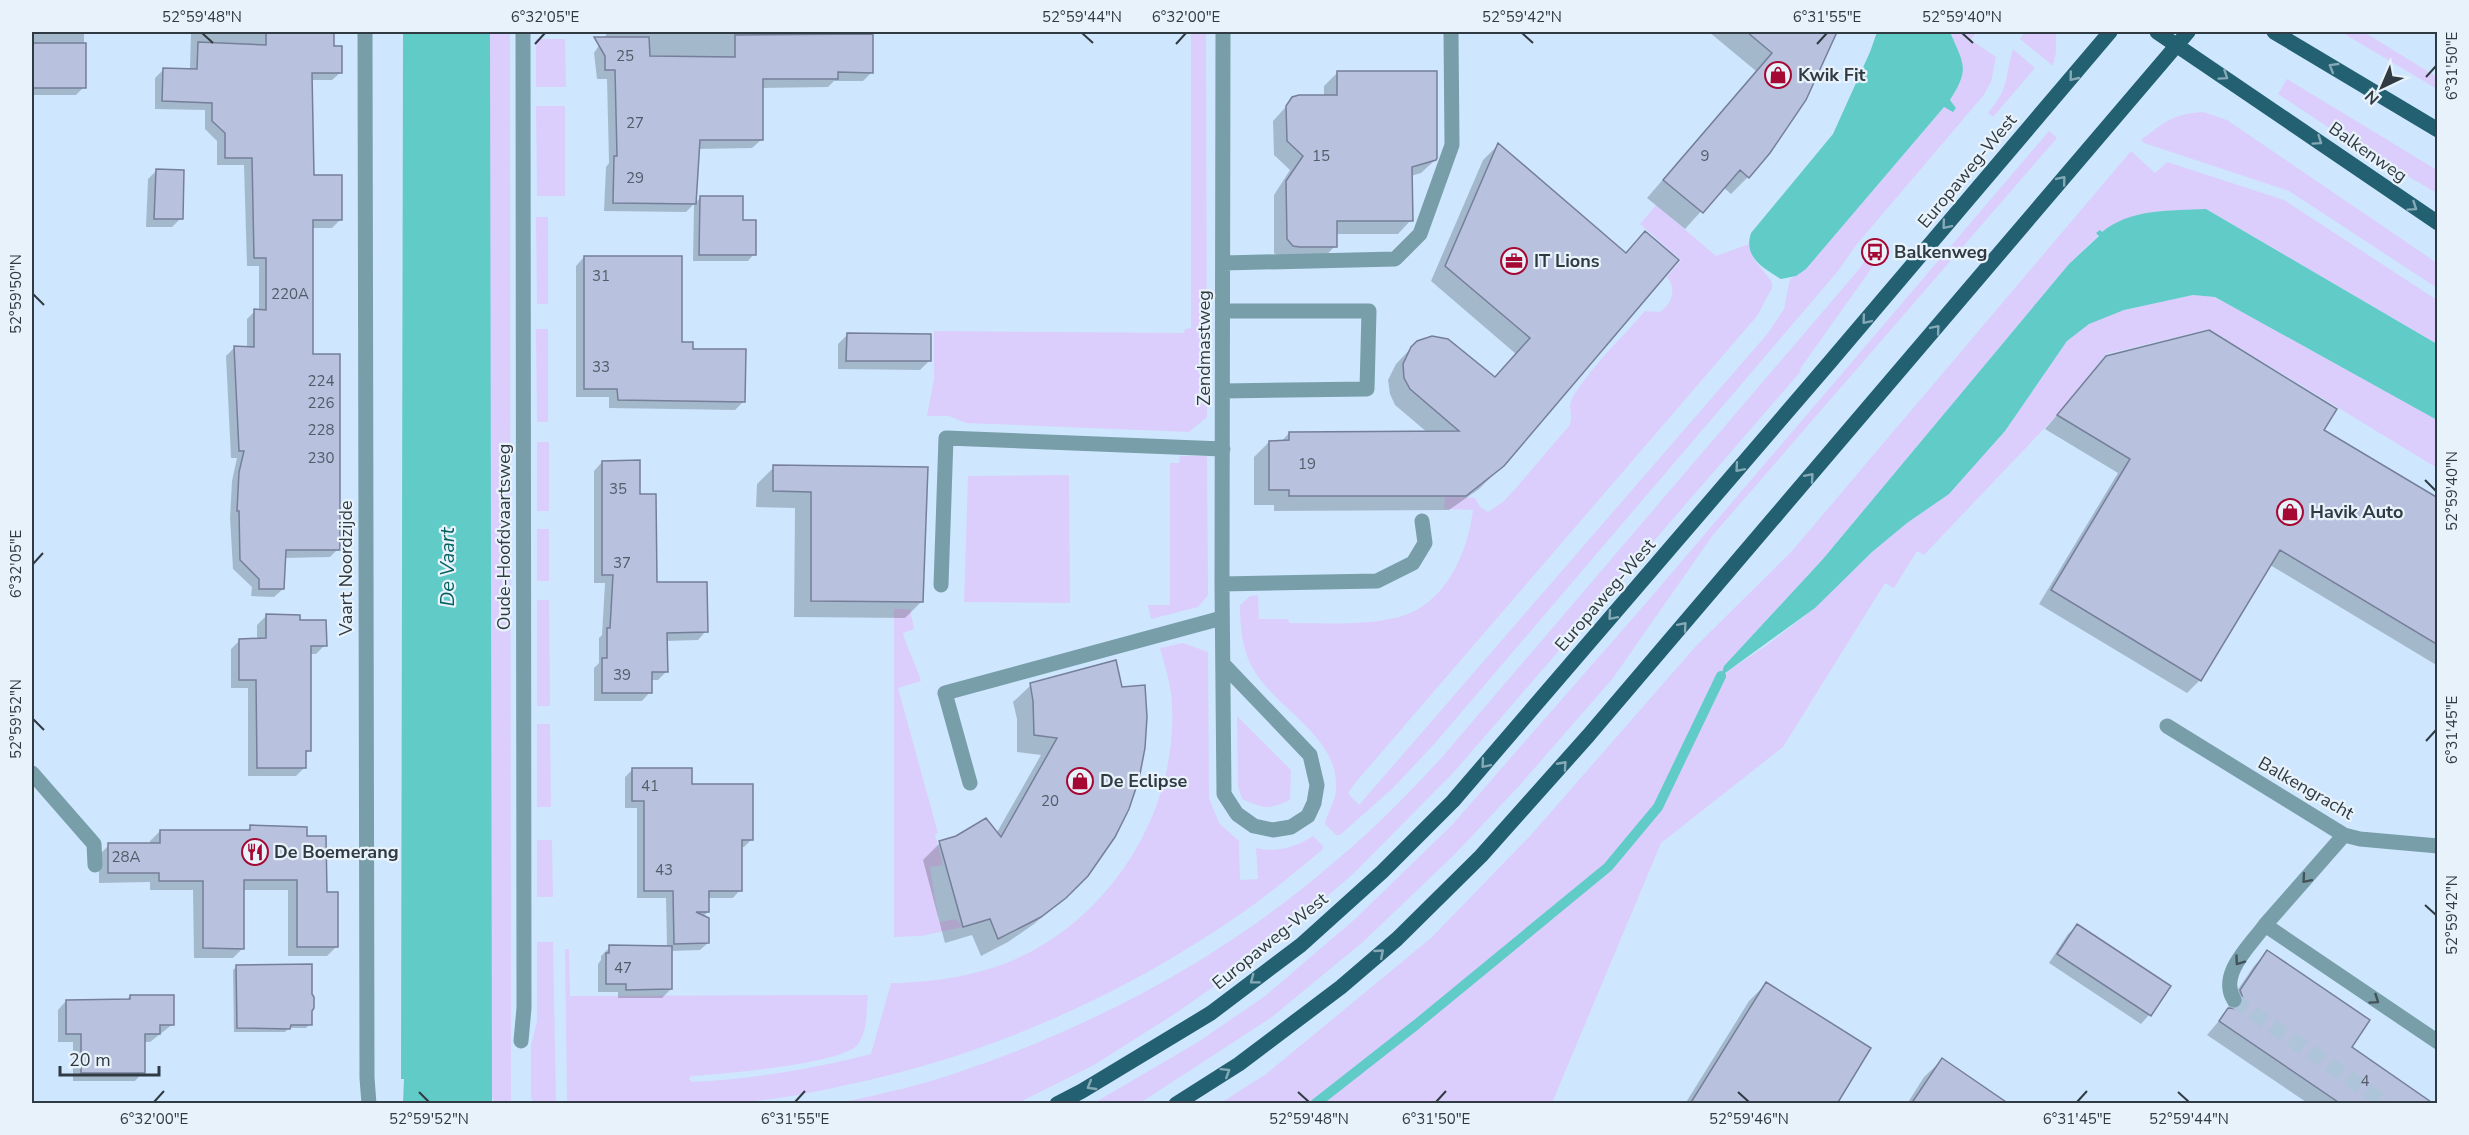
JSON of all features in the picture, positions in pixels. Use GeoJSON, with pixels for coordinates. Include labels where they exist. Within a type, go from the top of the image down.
{"type":"FeatureCollection","features":[{"type":"Feature","properties":{"kind":"main road","name":"Europaweg-West"},"geometry":{"type":"LineString","coordinates":[[1057,1104],[1211,1013],[1292,952],[1382,872],[1453,801],[2110,32]]}},
{"type":"Feature","properties":{"kind":"main road","name":"Balkenweg"},"geometry":{"type":"LineString","coordinates":[[2157,32],[2438,223]]}},
{"type":"Feature","properties":{"kind":"main road"},"geometry":{"type":"LineString","coordinates":[[1176,1104],[1239,1064],[1341,987],[1396,939],[1482,856],[1588,736],[2188,32]]}},
{"type":"Feature","properties":{"kind":"main road"},"geometry":{"type":"LineString","coordinates":[[2274,32],[2438,130]]}},
{"type":"Feature","properties":{"kind":"street","name":"Vaart Noordzijde"},"geometry":{"type":"LineString","coordinates":[[365,32],[367,1078],[369,1104]]}},
{"type":"Feature","properties":{"kind":"street","name":"Oude-Hoofdvaartsweg"},"geometry":{"type":"LineString","coordinates":[[521,1041],[524,1008],[523,32]]}},
{"type":"Feature","properties":{"kind":"street","name":"Zendmastweg"},"geometry":{"type":"LineString","coordinates":[[1223,32],[1224,794],[1237,814],[1254,826],[1273,830],[1291,828],[1308,816],[1314,803],[1317,785],[1310,755],[1224,665]]}},
{"type":"Feature","properties":{"kind":"street"},"geometry":{"type":"LineString","coordinates":[[1223,263],[1395,259],[1419,234],[1452,145],[1451,32]]}},
{"type":"Feature","properties":{"kind":"street"},"geometry":{"type":"LineString","coordinates":[[1223,391],[1367,389],[1369,310],[1224,311]]}},
{"type":"Feature","properties":{"kind":"street"},"geometry":{"type":"LineString","coordinates":[[941,585],[946,438],[1223,449]]}},
{"type":"Feature","properties":{"kind":"street"},"geometry":{"type":"LineString","coordinates":[[1222,584],[1377,581],[1413,563],[1425,543],[1422,521]]}},
{"type":"Feature","properties":{"kind":"street"},"geometry":{"type":"LineString","coordinates":[[970,783],[945,693],[1222,618]]}},
{"type":"Feature","properties":{"kind":"street","name":"Balkengracht"},"geometry":{"type":"LineString","coordinates":[[2167,726],[2344,835],[2360,839],[2438,846]]}},
{"type":"Feature","properties":{"kind":"street"},"geometry":{"type":"LineString","coordinates":[[32,773],[94,844],[95,865]]}},
{"type":"Feature","properties":{"kind":"street"},"geometry":{"type":"LineString","coordinates":[[2234,1000],[2228,991],[2229,974],[2265,925],[2344,835]]}},
{"type":"Feature","properties":{"kind":"street"},"geometry":{"type":"LineString","coordinates":[[2265,925],[2438,1042]]}},
{"type":"Feature","properties":{"kind":"shaded area"},"geometry":{"type":"Polygon","coordinates":[[[490,32],[510,32],[510,1104],[494,1103],[493,1098],[490,1098],[490,32]]]}},
{"type":"Feature","properties":{"kind":"shaded area"},"geometry":{"type":"Polygon","coordinates":[[[1191,32],[1206,32],[1207,417],[1189,432],[966,423],[949,416],[927,416],[934,379],[934,331],[1184,333],[1185,329],[1191,328],[1191,32]]]}},
{"type":"Feature","properties":{"kind":"shaded area"},"geometry":{"type":"Polygon","coordinates":[[[1950,32],[1976,32],[1971,40],[1996,57],[1991,82],[1983,96],[1857,244],[1838,271],[1436,742],[1393,788],[1340,835],[1336,835],[1325,824],[1336,790],[1334,768],[1317,738],[1265,686],[1255,672],[1247,656],[1243,640],[1240,605],[1250,596],[1258,595],[1259,619],[1288,619],[1289,623],[1344,623],[1372,622],[1399,617],[1430,601],[1451,575],[1459,560],[1466,543],[1473,510],[1444,509],[1445,495],[1475,498],[1480,507],[1488,512],[1504,501],[1569,426],[1572,399],[1597,365],[1645,311],[1660,312],[1668,305],[1672,296],[1672,287],[1667,277],[1681,260],[1640,224],[1656,205],[1716,256],[1749,244],[1753,258],[1772,282],[1772,288],[1757,316],[1356,782],[1348,793],[1359,805],[1768,333],[1784,309],[1790,279],[1806,269],[1944,107],[1953,111],[1956,108],[1950,100],[1960,81],[1962,66],[1950,32]]]}},
{"type":"Feature","properties":{"kind":"shaded area"},"geometry":{"type":"Polygon","coordinates":[[[2025,32],[2056,32],[2056,53],[2053,66],[2020,39],[2025,32]]]}},
{"type":"Feature","properties":{"kind":"shaded area"},"geometry":{"type":"Polygon","coordinates":[[[2341,32],[2364,32],[2437,77],[2437,89],[2341,32]]]}},
{"type":"Feature","properties":{"kind":"shaded area"},"geometry":{"type":"Polygon","coordinates":[[[536,39],[565,39],[566,87],[536,87],[536,39]]]}},
{"type":"Feature","properties":{"kind":"shaded area"},"geometry":{"type":"Polygon","coordinates":[[[2013,49],[2035,68],[1993,117],[1988,113],[2003,89],[2013,49]]]}},
{"type":"Feature","properties":{"kind":"shaded area"},"geometry":{"type":"Polygon","coordinates":[[[2287,79],[2437,170],[2437,193],[2367,153],[2278,94],[2287,79]]]}},
{"type":"Feature","properties":{"kind":"shaded area"},"geometry":{"type":"Polygon","coordinates":[[[536,106],[565,106],[565,196],[537,196],[536,106]]]}},
{"type":"Feature","properties":{"kind":"shaded area"},"geometry":{"type":"Polygon","coordinates":[[[2203,112],[2227,120],[2437,263],[2437,288],[2289,191],[2144,143],[2141,140],[2169,120],[2203,112]]]}},
{"type":"Feature","properties":{"kind":"shaded area"},"geometry":{"type":"Polygon","coordinates":[[[2049,131],[2057,138],[1713,535],[1613,678],[1519,786],[1454,855],[1364,941],[1272,1017],[1140,1103],[1094,1103],[1198,1042],[1265,996],[1355,919],[1452,825],[1646,603],[2049,131]]]}},
{"type":"Feature","properties":{"kind":"shaded area"},"geometry":{"type":"Polygon","coordinates":[[[2131,151],[2155,173],[2167,162],[2284,200],[2437,300],[2437,344],[2206,209],[2102,232],[2100,230],[2099,235],[2069,264],[1823,559],[1724,666],[1722,675],[1767,645],[1815,608],[1872,552],[1907,523],[1949,494],[2005,431],[2067,341],[2089,323],[2124,310],[2193,295],[2215,297],[2437,420],[2437,468],[2209,329],[2106,354],[2056,416],[1924,555],[1917,551],[1894,588],[1885,583],[1783,747],[1661,843],[1552,1103],[1219,1104],[1266,1074],[1431,938],[1530,836],[1696,646],[1792,551],[2131,151]]]}},
{"type":"Feature","properties":{"kind":"shaded area"},"geometry":{"type":"Polygon","coordinates":[[[536,217],[548,217],[548,304],[537,304],[536,217]]]}},
{"type":"Feature","properties":{"kind":"shaded area"},"geometry":{"type":"Polygon","coordinates":[[[1873,248],[1881,255],[1800,369],[1801,371],[1454,772],[1354,873],[1263,952],[1176,1013],[1094,1065],[1018,1103],[839,1103],[917,1085],[962,1071],[1064,1031],[1161,983],[1208,955],[1297,893],[1366,834],[1443,756],[1860,268],[1873,248]]]}},
{"type":"Feature","properties":{"kind":"shaded area"},"geometry":{"type":"Polygon","coordinates":[[[536,329],[548,329],[548,422],[537,422],[536,329]]]}},
{"type":"Feature","properties":{"kind":"shaded area"},"geometry":{"type":"Polygon","coordinates":[[[537,442],[549,442],[549,511],[537,511],[537,442]]]}},
{"type":"Feature","properties":{"kind":"shaded area"},"geometry":{"type":"Polygon","coordinates":[[[1180,456],[1207,456],[1208,595],[1198,607],[1151,619],[1148,605],[1170,605],[1170,463],[1179,463],[1180,456]]]}},
{"type":"Feature","properties":{"kind":"shaded area"},"geometry":{"type":"Polygon","coordinates":[[[1069,475],[1070,603],[964,602],[968,476],[1069,475]]]}},
{"type":"Feature","properties":{"kind":"shaded area"},"geometry":{"type":"Polygon","coordinates":[[[537,529],[549,529],[549,581],[537,581],[537,529]]]}},
{"type":"Feature","properties":{"kind":"shaded area"},"geometry":{"type":"Polygon","coordinates":[[[537,600],[549,600],[550,706],[537,706],[537,600]]]}},
{"type":"Feature","properties":{"kind":"shaded area"},"geometry":{"type":"Polygon","coordinates":[[[894,609],[910,609],[914,629],[903,633],[921,681],[898,688],[938,833],[935,834],[943,865],[930,867],[939,922],[956,919],[963,927],[921,936],[894,937],[894,609]]]}},
{"type":"Feature","properties":{"kind":"shaded area"},"geometry":{"type":"Polygon","coordinates":[[[1183,643],[1208,652],[1209,798],[1219,823],[1239,841],[1240,880],[1258,879],[1256,848],[1271,850],[1286,848],[1313,836],[1323,846],[1322,850],[1280,885],[1194,945],[1106,994],[1013,1035],[918,1068],[818,1091],[748,1102],[669,1105],[567,1103],[565,949],[569,949],[570,996],[868,995],[864,1033],[858,1044],[848,1051],[780,1067],[691,1076],[689,1079],[692,1082],[782,1073],[871,1054],[891,983],[928,981],[999,966],[1032,951],[1065,930],[1094,904],[1119,875],[1140,842],[1156,807],[1167,770],[1172,732],[1171,693],[1160,648],[1183,643]]]}},
{"type":"Feature","properties":{"kind":"shaded area"},"geometry":{"type":"Polygon","coordinates":[[[1237,716],[1291,770],[1290,800],[1266,807],[1242,799],[1238,786],[1237,716]]]}},
{"type":"Feature","properties":{"kind":"shaded area"},"geometry":{"type":"Polygon","coordinates":[[[537,724],[550,724],[551,807],[537,807],[537,724]]]}},
{"type":"Feature","properties":{"kind":"shaded area"},"geometry":{"type":"Polygon","coordinates":[[[537,840],[552,840],[553,897],[537,897],[537,840]]]}},
{"type":"Feature","properties":{"kind":"shaded area"},"geometry":{"type":"Polygon","coordinates":[[[537,942],[553,942],[556,1103],[534,1103],[531,1098],[531,1046],[537,1021],[537,942]]]}},
{"type":"Feature","properties":{"kind":"water","name":"De Vaart"},"geometry":{"type":"Polygon","coordinates":[[[403,32],[490,32],[492,1103],[403,1103],[404,1079],[401,1079],[403,32]]]}},
{"type":"Feature","properties":{"kind":"water"},"geometry":{"type":"Polygon","coordinates":[[[1877,32],[1950,32],[1963,66],[1960,81],[1950,100],[1956,108],[1953,112],[1944,107],[1806,269],[1796,276],[1781,279],[1761,266],[1752,255],[1749,241],[1751,233],[1833,134],[1877,32]]]}},
{"type":"Feature","properties":{"kind":"water"},"geometry":{"type":"Polygon","coordinates":[[[2206,209],[2437,344],[2437,420],[2215,297],[2193,295],[2124,310],[2089,324],[2067,341],[2005,431],[1949,494],[1907,523],[1872,552],[1815,608],[1721,676],[1724,666],[1823,559],[2069,264],[2099,236],[2096,233],[2138,215],[2206,209]]]}},
{"type":"Feature","properties":{"kind":"building"},"geometry":{"type":"Polygon","coordinates":[[[266,32],[334,32],[334,46],[342,46],[342,73],[312,73],[314,175],[342,175],[342,220],[313,220],[313,354],[340,354],[340,550],[286,550],[284,589],[259,589],[259,579],[240,560],[239,511],[237,511],[239,472],[244,451],[239,451],[234,346],[254,347],[254,309],[266,310],[266,258],[254,258],[252,158],[225,158],[225,133],[212,121],[212,103],[162,101],[163,68],[197,69],[198,42],[266,45],[266,32]]]}},
{"type":"Feature","properties":{"kind":"building"},"geometry":{"type":"Polygon","coordinates":[[[1747,32],[1837,32],[1806,100],[1770,153],[1749,178],[1740,170],[1703,213],[1663,180],[1772,53],[1747,32]]]}},
{"type":"Feature","properties":{"kind":"building"},"geometry":{"type":"Polygon","coordinates":[[[873,34],[873,73],[838,72],[838,79],[763,79],[763,140],[700,140],[696,204],[613,203],[614,156],[617,156],[615,70],[605,70],[605,56],[594,37],[649,37],[650,56],[735,57],[735,35],[873,34]]]}},
{"type":"Feature","properties":{"kind":"building"},"geometry":{"type":"Polygon","coordinates":[[[32,43],[86,43],[86,88],[32,88],[32,43]]]}},
{"type":"Feature","properties":{"kind":"building"},"geometry":{"type":"Polygon","coordinates":[[[1337,71],[1437,71],[1437,158],[1412,167],[1413,221],[1337,221],[1337,247],[1293,246],[1287,239],[1286,181],[1303,156],[1287,141],[1286,106],[1292,97],[1299,95],[1337,95],[1337,71]]]}},
{"type":"Feature","properties":{"kind":"building"},"geometry":{"type":"Polygon","coordinates":[[[1498,143],[1626,253],[1645,231],[1679,260],[1504,466],[1466,496],[1289,496],[1289,490],[1269,490],[1269,441],[1289,440],[1289,432],[1459,431],[1410,389],[1404,378],[1403,364],[1411,347],[1417,341],[1432,336],[1448,339],[1495,377],[1530,338],[1445,266],[1498,143]]]}},
{"type":"Feature","properties":{"kind":"building"},"geometry":{"type":"Polygon","coordinates":[[[156,169],[184,170],[183,219],[154,219],[156,169]]]}},
{"type":"Feature","properties":{"kind":"building"},"geometry":{"type":"Polygon","coordinates":[[[700,196],[743,196],[743,220],[756,220],[756,255],[699,255],[700,196]]]}},
{"type":"Feature","properties":{"kind":"building"},"geometry":{"type":"Polygon","coordinates":[[[584,256],[682,256],[682,342],[693,342],[693,349],[746,349],[745,402],[618,400],[617,389],[584,389],[584,256]]]}},
{"type":"Feature","properties":{"kind":"building"},"geometry":{"type":"Polygon","coordinates":[[[2209,330],[2337,409],[2324,430],[2438,498],[2438,645],[2280,550],[2201,681],[2051,590],[2130,459],[2057,415],[2106,356],[2209,330]]]}},
{"type":"Feature","properties":{"kind":"building"},"geometry":{"type":"Polygon","coordinates":[[[847,333],[931,334],[931,361],[846,361],[847,333]]]}},
{"type":"Feature","properties":{"kind":"building"},"geometry":{"type":"Polygon","coordinates":[[[640,460],[640,494],[656,494],[657,582],[707,582],[708,632],[667,633],[668,672],[652,672],[652,693],[602,693],[602,658],[607,658],[607,628],[610,628],[613,575],[602,575],[602,461],[640,460]]]}},
{"type":"Feature","properties":{"kind":"building"},"geometry":{"type":"Polygon","coordinates":[[[773,465],[928,467],[923,602],[811,601],[811,492],[773,491],[773,465]]]}},
{"type":"Feature","properties":{"kind":"building"},"geometry":{"type":"Polygon","coordinates":[[[266,614],[300,615],[300,620],[326,620],[327,646],[311,646],[311,751],[306,751],[306,768],[257,768],[256,680],[239,680],[239,639],[266,638],[266,614]]]}},
{"type":"Feature","properties":{"kind":"building"},"geometry":{"type":"Polygon","coordinates":[[[1116,660],[1122,687],[1145,685],[1147,717],[1145,748],[1139,779],[1129,809],[1115,837],[1088,876],[1066,898],[1041,917],[998,939],[990,919],[963,927],[939,841],[956,836],[986,818],[1001,837],[1057,738],[1034,735],[1030,683],[1116,660]]]}},
{"type":"Feature","properties":{"kind":"building"},"geometry":{"type":"Polygon","coordinates":[[[632,768],[692,768],[692,784],[753,784],[753,840],[742,840],[742,891],[709,891],[709,912],[696,912],[709,918],[709,943],[674,944],[673,891],[644,891],[644,801],[632,801],[632,768]]]}},
{"type":"Feature","properties":{"kind":"building"},"geometry":{"type":"Polygon","coordinates":[[[250,825],[307,827],[307,836],[326,836],[327,892],[338,892],[338,947],[297,947],[297,880],[244,880],[244,949],[203,948],[203,881],[159,881],[159,873],[108,873],[108,843],[160,843],[160,830],[250,830],[250,825]]]}},
{"type":"Feature","properties":{"kind":"building"},"geometry":{"type":"Polygon","coordinates":[[[2077,924],[2171,986],[2151,1016],[2057,954],[2077,924]]]}},
{"type":"Feature","properties":{"kind":"building"},"geometry":{"type":"Polygon","coordinates":[[[609,945],[672,946],[672,989],[626,990],[626,984],[606,984],[606,953],[609,953],[609,945]]]}},
{"type":"Feature","properties":{"kind":"building"},"geometry":{"type":"Polygon","coordinates":[[[2267,950],[2370,1020],[2352,1047],[2434,1104],[2341,1104],[2219,1021],[2228,1008],[2237,1009],[2242,1006],[2244,1001],[2240,990],[2267,950]]]}},
{"type":"Feature","properties":{"kind":"building"},"geometry":{"type":"Polygon","coordinates":[[[312,964],[314,1008],[312,1025],[291,1025],[290,1029],[237,1028],[236,965],[312,964]]]}},
{"type":"Feature","properties":{"kind":"building"},"geometry":{"type":"Polygon","coordinates":[[[1766,982],[1871,1048],[1837,1104],[1690,1104],[1766,982]]]}},
{"type":"Feature","properties":{"kind":"building"},"geometry":{"type":"Polygon","coordinates":[[[130,995],[174,995],[174,1025],[160,1025],[160,1034],[145,1034],[145,1073],[81,1073],[81,1034],[66,1034],[66,1000],[130,999],[130,995]]]}},
{"type":"Feature","properties":{"kind":"building"},"geometry":{"type":"Polygon","coordinates":[[[1942,1058],[2009,1104],[1911,1104],[1942,1058]]]}},
{"type":"Feature","properties":{"kind":"waterway"},"geometry":{"type":"LineString","coordinates":[[1315,1104],[1417,1024],[1608,867],[1658,807],[1721,676]]}},
{"type":"Feature","properties":{"kind":"tunnel"},"geometry":{"type":"LineString","coordinates":[[2234,1000],[2387,1104]]}},
{"type":"Feature","properties":{"kind":"place","name":"Kwik Fit"},"geometry":{"type":"Point","coordinates":[1778,75]}},
{"type":"Feature","properties":{"kind":"place","name":"Balkenweg"},"geometry":{"type":"Point","coordinates":[1875,252]}},
{"type":"Feature","properties":{"kind":"place","name":"IT Lions"},"geometry":{"type":"Point","coordinates":[1514,261]}},
{"type":"Feature","properties":{"kind":"place","name":"Havik Auto"},"geometry":{"type":"Point","coordinates":[2290,512]}},
{"type":"Feature","properties":{"kind":"place","name":"De Eclipse"},"geometry":{"type":"Point","coordinates":[1080,781]}},
{"type":"Feature","properties":{"kind":"place","name":"De Boemerang"},"geometry":{"type":"Point","coordinates":[255,852]}}]}
